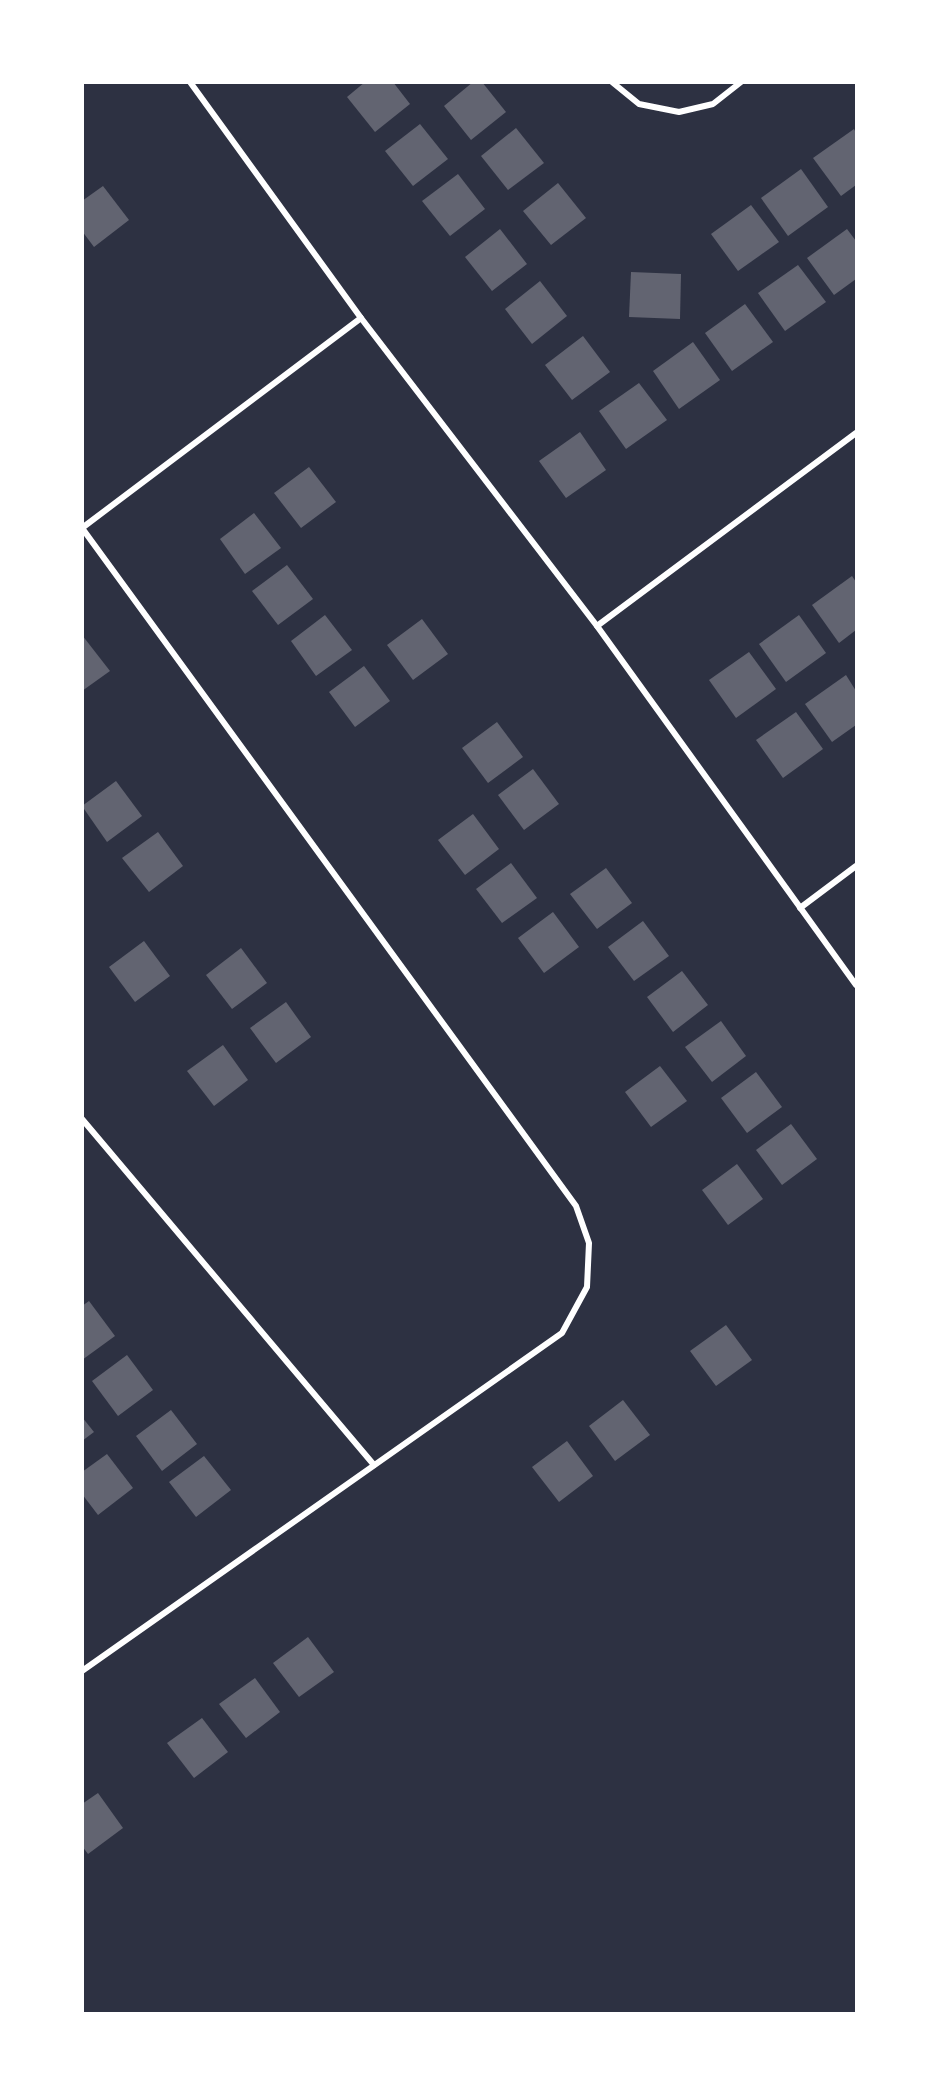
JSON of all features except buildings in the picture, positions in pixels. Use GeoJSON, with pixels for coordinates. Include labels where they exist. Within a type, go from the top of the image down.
{"type":"FeatureCollection","features":[{"type":"Feature","properties":{"kind":"street"},"geometry":{"type":"LineString","coordinates":[[190,82],[361,318],[597,626],[856,985]]}},
{"type":"Feature","properties":{"kind":"street"},"geometry":{"type":"LineString","coordinates":[[612,82],[639,104],[679,112],[713,104],[741,82]]}},
{"type":"Feature","properties":{"kind":"street"},"geometry":{"type":"LineString","coordinates":[[82,1671],[562,1333],[587,1287],[589,1244],[576,1206],[82,528],[361,318]]}},
{"type":"Feature","properties":{"kind":"street"},"geometry":{"type":"LineString","coordinates":[[597,626],[856,433]]}},
{"type":"Feature","properties":{"kind":"street"},"geometry":{"type":"LineString","coordinates":[[800,908],[856,866]]}},
{"type":"Feature","properties":{"kind":"street"},"geometry":{"type":"LineString","coordinates":[[82,1119],[374,1465]]}}]}
